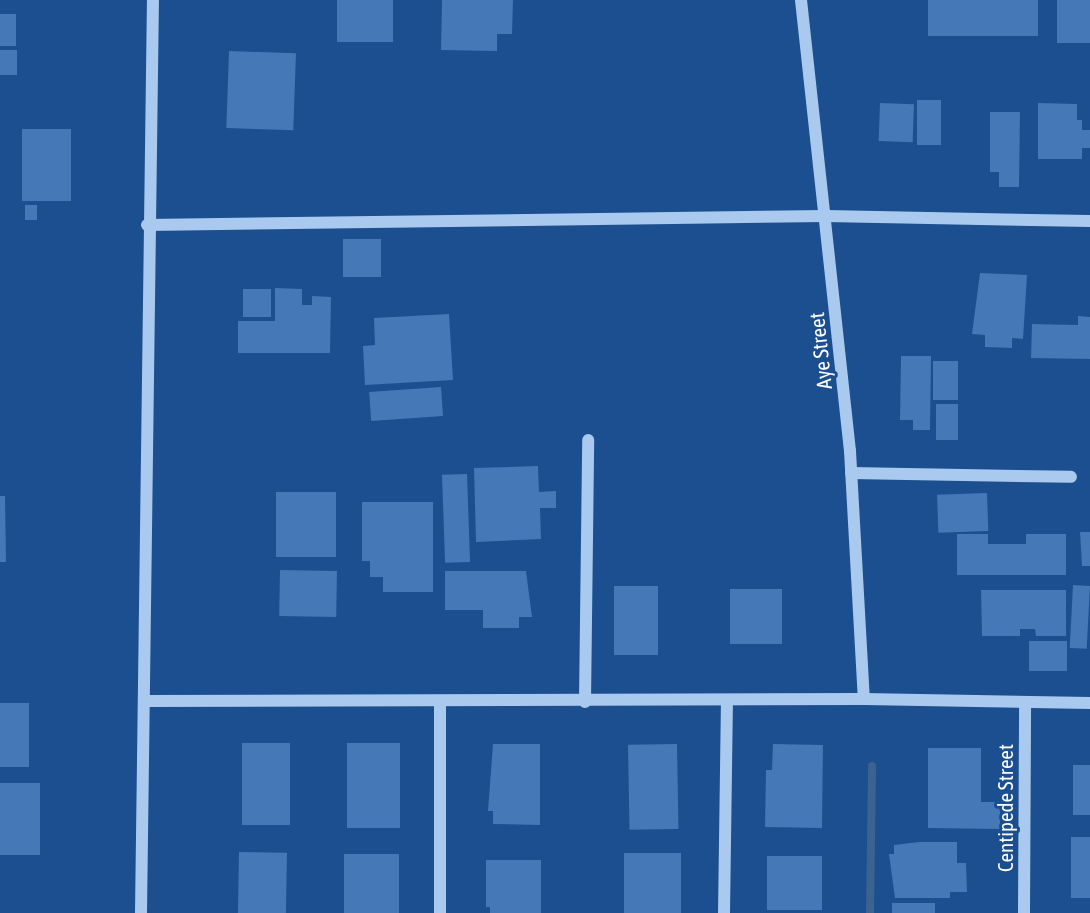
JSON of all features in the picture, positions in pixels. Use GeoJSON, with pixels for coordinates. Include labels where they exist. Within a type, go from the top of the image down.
{"type":"FeatureCollection","features":[{"type":"Feature","properties":{"kind":"street"},"geometry":{"type":"LineString","coordinates":[[141,913],[147,225],[153,0]]}},
{"type":"Feature","properties":{"kind":"street","name":"Aye Street"},"geometry":{"type":"LineString","coordinates":[[801,0],[826,216],[851,473],[864,699]]}},
{"type":"Feature","properties":{"kind":"street"},"geometry":{"type":"LineString","coordinates":[[147,225],[826,216],[1090,221]]}},
{"type":"Feature","properties":{"kind":"street"},"geometry":{"type":"LineString","coordinates":[[585,702],[588,440]]}},
{"type":"Feature","properties":{"kind":"street"},"geometry":{"type":"LineString","coordinates":[[851,473],[1071,477]]}},
{"type":"Feature","properties":{"kind":"street"},"geometry":{"type":"LineString","coordinates":[[144,701],[440,703],[864,699],[1090,703]]}},
{"type":"Feature","properties":{"kind":"street"},"geometry":{"type":"LineString","coordinates":[[724,913],[727,701]]}},
{"type":"Feature","properties":{"kind":"street","name":"Centipede Street"},"geometry":{"type":"LineString","coordinates":[[1024,913],[1025,702]]}},
{"type":"Feature","properties":{"kind":"street"},"geometry":{"type":"LineString","coordinates":[[440,703],[440,913]]}},
{"type":"Feature","properties":{"kind":"building"},"geometry":{"type":"Polygon","coordinates":[[[337,0],[393,0],[393,42],[337,42],[337,0]]]}},
{"type":"Feature","properties":{"kind":"building"},"geometry":{"type":"Polygon","coordinates":[[[442,0],[513,0],[512,34],[497,34],[497,51],[441,50],[442,0]]]}},
{"type":"Feature","properties":{"kind":"building"},"geometry":{"type":"Polygon","coordinates":[[[928,0],[1038,0],[1038,36],[928,36],[928,0]]]}},
{"type":"Feature","properties":{"kind":"building"},"geometry":{"type":"Polygon","coordinates":[[[1057,0],[1090,0],[1090,43],[1057,43],[1057,0]]]}},
{"type":"Feature","properties":{"kind":"building"},"geometry":{"type":"Polygon","coordinates":[[[0,14],[16,14],[16,46],[0,46],[0,14]]]}},
{"type":"Feature","properties":{"kind":"building"},"geometry":{"type":"Polygon","coordinates":[[[0,50],[17,50],[17,75],[0,75],[0,50]]]}},
{"type":"Feature","properties":{"kind":"building"},"geometry":{"type":"Polygon","coordinates":[[[229,51],[296,53],[293,130],[226,128],[229,51]]]}},
{"type":"Feature","properties":{"kind":"building"},"geometry":{"type":"Polygon","coordinates":[[[917,100],[941,100],[941,145],[917,145],[917,100]]]}},
{"type":"Feature","properties":{"kind":"building"},"geometry":{"type":"Polygon","coordinates":[[[880,103],[914,104],[913,142],[879,141],[880,103]]]}},
{"type":"Feature","properties":{"kind":"building"},"geometry":{"type":"Polygon","coordinates":[[[1038,103],[1077,104],[1077,120],[1082,120],[1082,130],[1090,130],[1090,148],[1082,148],[1082,159],[1038,159],[1038,103]]]}},
{"type":"Feature","properties":{"kind":"building"},"geometry":{"type":"Polygon","coordinates":[[[990,112],[1020,112],[1019,187],[999,187],[999,172],[990,172],[990,112]]]}},
{"type":"Feature","properties":{"kind":"building"},"geometry":{"type":"Polygon","coordinates":[[[22,129],[71,129],[71,201],[22,201],[22,129]]]}},
{"type":"Feature","properties":{"kind":"building"},"geometry":{"type":"Polygon","coordinates":[[[25,205],[37,205],[37,220],[25,220],[25,205]]]}},
{"type":"Feature","properties":{"kind":"building"},"geometry":{"type":"Polygon","coordinates":[[[343,239],[381,239],[381,277],[343,277],[343,239]]]}},
{"type":"Feature","properties":{"kind":"building"},"geometry":{"type":"Polygon","coordinates":[[[980,273],[1027,275],[1023,339],[1012,338],[1012,348],[985,347],[985,335],[972,334],[980,273]]]}},
{"type":"Feature","properties":{"kind":"building"},"geometry":{"type":"Polygon","coordinates":[[[275,288],[302,289],[302,305],[312,305],[312,296],[331,297],[330,353],[238,353],[238,321],[275,321],[275,288]]]}},
{"type":"Feature","properties":{"kind":"building"},"geometry":{"type":"Polygon","coordinates":[[[243,289],[271,289],[271,317],[243,317],[243,289]]]}},
{"type":"Feature","properties":{"kind":"building"},"geometry":{"type":"Polygon","coordinates":[[[449,314],[453,380],[365,385],[363,346],[375,345],[374,318],[449,314]]]}},
{"type":"Feature","properties":{"kind":"building"},"geometry":{"type":"Polygon","coordinates":[[[1078,316],[1090,317],[1090,359],[1031,358],[1032,324],[1078,325],[1078,316]]]}},
{"type":"Feature","properties":{"kind":"building"},"geometry":{"type":"Polygon","coordinates":[[[901,356],[931,356],[930,430],[913,430],[913,420],[900,420],[901,356]]]}},
{"type":"Feature","properties":{"kind":"building"},"geometry":{"type":"Polygon","coordinates":[[[933,361],[958,361],[958,400],[933,400],[933,361]]]}},
{"type":"Feature","properties":{"kind":"building"},"geometry":{"type":"Polygon","coordinates":[[[441,387],[443,416],[371,421],[369,392],[441,387]]]}},
{"type":"Feature","properties":{"kind":"building"},"geometry":{"type":"Polygon","coordinates":[[[936,404],[958,404],[958,440],[936,440],[936,404]]]}},
{"type":"Feature","properties":{"kind":"building"},"geometry":{"type":"Polygon","coordinates":[[[538,466],[539,492],[556,491],[556,508],[540,508],[541,539],[476,542],[474,468],[538,466]]]}},
{"type":"Feature","properties":{"kind":"building"},"geometry":{"type":"Polygon","coordinates":[[[467,474],[470,562],[445,563],[442,475],[467,474]]]}},
{"type":"Feature","properties":{"kind":"building"},"geometry":{"type":"Polygon","coordinates":[[[276,492],[336,492],[336,557],[276,557],[276,492]]]}},
{"type":"Feature","properties":{"kind":"building"},"geometry":{"type":"Polygon","coordinates":[[[987,493],[988,531],[938,533],[937,495],[987,493]]]}},
{"type":"Feature","properties":{"kind":"building"},"geometry":{"type":"Polygon","coordinates":[[[0,496],[5,496],[6,562],[0,562],[0,496]]]}},
{"type":"Feature","properties":{"kind":"building"},"geometry":{"type":"Polygon","coordinates":[[[362,502],[433,502],[433,592],[383,592],[383,577],[370,577],[370,561],[362,561],[362,502]]]}},
{"type":"Feature","properties":{"kind":"building"},"geometry":{"type":"Polygon","coordinates":[[[1080,532],[1090,532],[1090,566],[1082,566],[1080,532]]]}},
{"type":"Feature","properties":{"kind":"building"},"geometry":{"type":"Polygon","coordinates":[[[957,534],[988,534],[988,544],[1026,544],[1026,534],[1066,534],[1066,575],[957,575],[957,534]]]}},
{"type":"Feature","properties":{"kind":"building"},"geometry":{"type":"Polygon","coordinates":[[[280,570],[337,571],[336,617],[279,616],[280,570]]]}},
{"type":"Feature","properties":{"kind":"building"},"geometry":{"type":"Polygon","coordinates":[[[445,571],[526,571],[532,617],[519,617],[519,628],[483,628],[483,610],[445,610],[445,571]]]}},
{"type":"Feature","properties":{"kind":"building"},"geometry":{"type":"Polygon","coordinates":[[[1073,585],[1090,586],[1087,649],[1070,648],[1073,585]]]}},
{"type":"Feature","properties":{"kind":"building"},"geometry":{"type":"Polygon","coordinates":[[[614,586],[658,586],[658,655],[614,655],[614,586]]]}},
{"type":"Feature","properties":{"kind":"building"},"geometry":{"type":"Polygon","coordinates":[[[730,589],[782,589],[782,644],[730,644],[730,589]]]}},
{"type":"Feature","properties":{"kind":"building"},"geometry":{"type":"Polygon","coordinates":[[[981,590],[1066,590],[1066,636],[1036,636],[1035,629],[1020,629],[1020,636],[982,636],[981,590]]]}},
{"type":"Feature","properties":{"kind":"building"},"geometry":{"type":"Polygon","coordinates":[[[1029,641],[1067,641],[1067,671],[1029,671],[1029,641]]]}},
{"type":"Feature","properties":{"kind":"building"},"geometry":{"type":"Polygon","coordinates":[[[0,703],[29,703],[29,767],[0,767],[0,703]]]}},
{"type":"Feature","properties":{"kind":"building"},"geometry":{"type":"Polygon","coordinates":[[[242,743],[290,743],[290,825],[242,825],[242,743]]]}},
{"type":"Feature","properties":{"kind":"building"},"geometry":{"type":"Polygon","coordinates":[[[347,743],[400,743],[400,828],[347,828],[347,743]]]}},
{"type":"Feature","properties":{"kind":"building"},"geometry":{"type":"Polygon","coordinates":[[[493,744],[540,744],[540,825],[493,824],[493,811],[488,811],[493,744]]]}},
{"type":"Feature","properties":{"kind":"building"},"geometry":{"type":"Polygon","coordinates":[[[677,744],[678,829],[629,830],[628,745],[677,744]]]}},
{"type":"Feature","properties":{"kind":"building"},"geometry":{"type":"Polygon","coordinates":[[[773,744],[823,745],[822,828],[765,827],[766,770],[772,770],[773,744]]]}},
{"type":"Feature","properties":{"kind":"building"},"geometry":{"type":"Polygon","coordinates":[[[928,748],[981,748],[981,802],[1000,802],[1000,829],[928,828],[928,748]]]}},
{"type":"Feature","properties":{"kind":"building"},"geometry":{"type":"Polygon","coordinates":[[[1073,765],[1090,765],[1090,815],[1073,815],[1073,765]]]}},
{"type":"Feature","properties":{"kind":"building"},"geometry":{"type":"Polygon","coordinates":[[[0,783],[40,783],[40,855],[0,855],[0,783]]]}},
{"type":"Feature","properties":{"kind":"building"},"geometry":{"type":"Polygon","coordinates":[[[1071,837],[1090,837],[1090,898],[1071,898],[1071,837]]]}},
{"type":"Feature","properties":{"kind":"building"},"geometry":{"type":"Polygon","coordinates":[[[957,842],[957,863],[966,863],[967,892],[950,892],[950,898],[895,898],[889,854],[894,854],[894,845],[957,842]]]}},
{"type":"Feature","properties":{"kind":"building"},"geometry":{"type":"Polygon","coordinates":[[[239,852],[287,853],[286,913],[238,913],[239,852]]]}},
{"type":"Feature","properties":{"kind":"building"},"geometry":{"type":"Polygon","coordinates":[[[624,853],[681,853],[681,913],[624,913],[624,853]]]}},
{"type":"Feature","properties":{"kind":"building"},"geometry":{"type":"Polygon","coordinates":[[[344,854],[399,854],[399,913],[344,913],[344,854]]]}},
{"type":"Feature","properties":{"kind":"building"},"geometry":{"type":"Polygon","coordinates":[[[767,856],[822,856],[822,910],[767,910],[767,856]]]}},
{"type":"Feature","properties":{"kind":"building"},"geometry":{"type":"Polygon","coordinates":[[[486,860],[541,860],[541,913],[490,913],[490,907],[486,907],[486,860]]]}},
{"type":"Feature","properties":{"kind":"building"},"geometry":{"type":"Polygon","coordinates":[[[892,903],[935,903],[935,913],[892,913],[892,903]]]}},
{"type":"Feature","properties":{"kind":"waterway"},"geometry":{"type":"LineString","coordinates":[[870,913],[872,766]]}}]}
